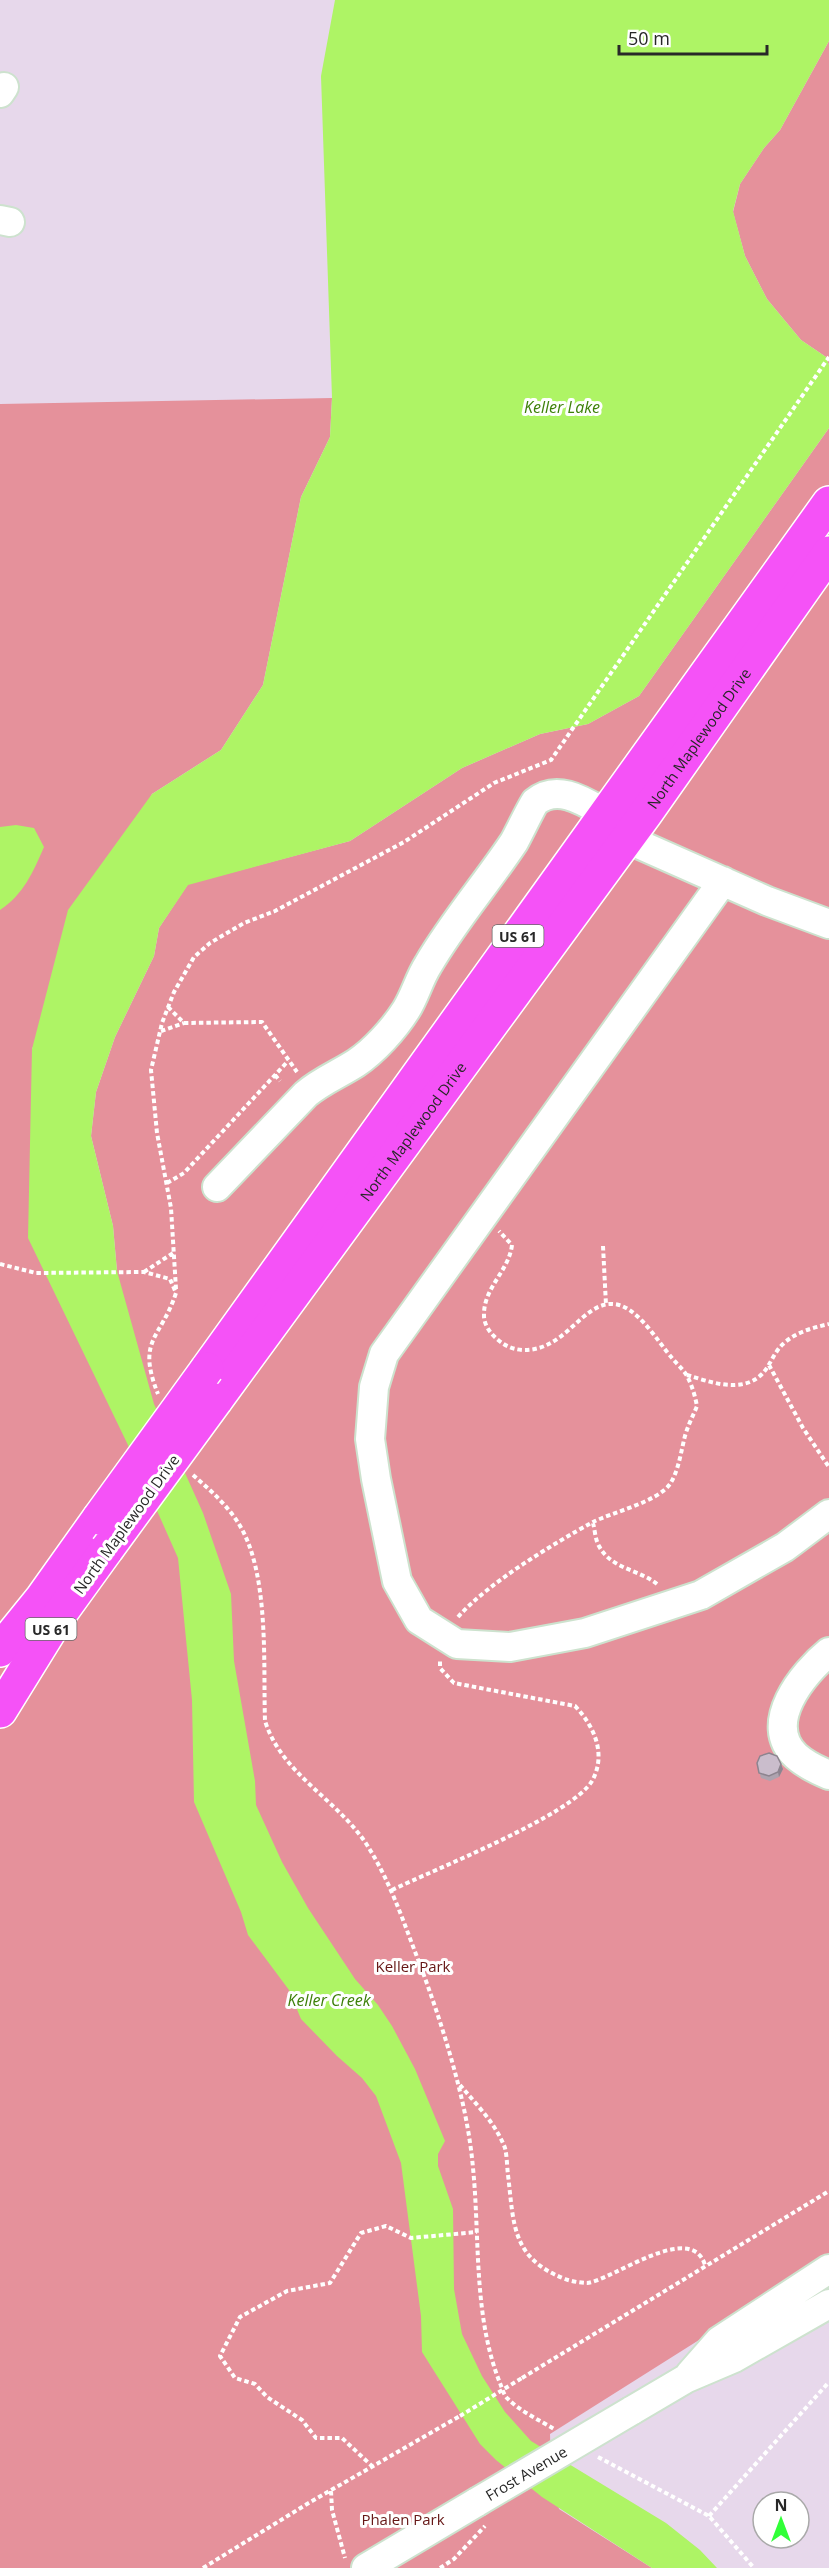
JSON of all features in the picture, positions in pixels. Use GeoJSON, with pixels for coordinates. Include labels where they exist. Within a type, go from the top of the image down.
{"type":"FeatureCollection","features":[{"type":"Feature","properties":{"kind":"main road","name":"North Maplewood Drive"},"geometry":{"type":"LineString","coordinates":[[0,1711],[60,1614],[103,1534],[207,1368],[829,503]]}},
{"type":"Feature","properties":{"kind":"main road","name":"North Maplewood Drive"},"geometry":{"type":"LineString","coordinates":[[0,1650],[42,1598],[103,1534],[216,1400],[627,839],[829,554]]}},
{"type":"Feature","properties":{"kind":"street"},"geometry":{"type":"LineString","coordinates":[[217,1188],[310,1090],[321,1081],[357,1062],[383,1038],[406,1010],[427,966],[481,885],[512,844],[527,820],[534,803],[550,794],[575,796],[606,814]]}},
{"type":"Feature","properties":{"kind":"street"},"geometry":{"type":"LineString","coordinates":[[627,839],[829,924]]}},
{"type":"Feature","properties":{"kind":"street"},"geometry":{"type":"LineString","coordinates":[[678,861],[689,878],[700,913]]}},
{"type":"Feature","properties":{"kind":"street"},"geometry":{"type":"LineString","coordinates":[[723,881],[384,1354],[374,1387],[370,1439],[376,1479],[397,1581],[419,1620],[457,1644],[510,1647],[585,1633],[673,1605],[701,1595],[739,1574],[785,1547],[829,1514]]}},
{"type":"Feature","properties":{"kind":"street"},"geometry":{"type":"LineString","coordinates":[[829,1652],[806,1674],[788,1701],[783,1722],[785,1738],[794,1755],[810,1767],[829,1775]]}},
{"type":"Feature","properties":{"kind":"street","name":"Frost Avenue"},"geometry":{"type":"LineString","coordinates":[[687,2378],[719,2341],[829,2269]]}},
{"type":"Feature","properties":{"kind":"street","name":"Frost Avenue"},"geometry":{"type":"LineString","coordinates":[[356,2565],[485,2510],[631,2411],[687,2378],[734,2358],[829,2304]]}},
{"type":"Feature","properties":{"kind":"path"},"geometry":{"type":"LineString","coordinates":[[160,1397],[148,1362],[148,1349],[171,1309],[177,1293],[167,1183],[152,1094],[151,1070],[168,1007],[194,957],[210,942],[404,842],[494,783],[551,760],[829,357]]}},
{"type":"Feature","properties":{"kind":"path"},"geometry":{"type":"LineString","coordinates":[[168,1007],[184,1023]]}},
{"type":"Feature","properties":{"kind":"path"},"geometry":{"type":"LineString","coordinates":[[160,1031],[184,1023],[262,1022],[310,1090]]}},
{"type":"Feature","properties":{"kind":"path"},"geometry":{"type":"LineString","coordinates":[[167,1183],[184,1173],[288,1061]]}},
{"type":"Feature","properties":{"kind":"path"},"geometry":{"type":"LineString","coordinates":[[275,1076],[279,1081]]}},
{"type":"Feature","properties":{"kind":"path"},"geometry":{"type":"LineString","coordinates":[[487,1210],[500,1233],[512,1245],[511,1257],[493,1282],[486,1300],[484,1316],[491,1334],[503,1344],[517,1349],[539,1349],[550,1345],[590,1311],[613,1304],[628,1308],[649,1328],[686,1374],[705,1380],[743,1385],[760,1376],[782,1345],[799,1333],[829,1324]]}},
{"type":"Feature","properties":{"kind":"path"},"geometry":{"type":"LineString","coordinates":[[603,1246],[606,1305]]}},
{"type":"Feature","properties":{"kind":"path"},"geometry":{"type":"LineString","coordinates":[[144,1272],[173,1252]]}},
{"type":"Feature","properties":{"kind":"path"},"geometry":{"type":"LineString","coordinates":[[0,1264],[36,1273],[144,1272],[163,1275],[170,1279],[177,1293]]}},
{"type":"Feature","properties":{"kind":"path"},"geometry":{"type":"LineString","coordinates":[[769,1365],[803,1428],[829,1467]]}},
{"type":"Feature","properties":{"kind":"path"},"geometry":{"type":"LineString","coordinates":[[190,1473],[214,1492],[226,1506],[239,1524],[252,1554],[263,1610],[265,1721],[269,1733],[286,1760],[310,1787],[351,1823],[366,1843],[392,1890],[425,1977],[464,2110],[473,2168],[486,2327],[494,2365],[507,2398],[559,2433]]}},
{"type":"Feature","properties":{"kind":"path"},"geometry":{"type":"LineString","coordinates":[[592,1523],[598,1545],[607,1557],[618,1566],[649,1578],[660,1587],[673,1605]]}},
{"type":"Feature","properties":{"kind":"path"},"geometry":{"type":"LineString","coordinates":[[457,2083],[485,2116],[505,2150],[514,2228],[521,2246],[530,2257],[566,2279],[586,2283],[607,2277],[653,2254],[675,2247],[692,2251],[703,2259],[705,2265]]}},
{"type":"Feature","properties":{"kind":"path"},"geometry":{"type":"LineString","coordinates":[[203,2568],[460,2416],[829,2191]]}},
{"type":"Feature","properties":{"kind":"path"},"geometry":{"type":"LineString","coordinates":[[373,2467],[342,2438],[316,2438],[302,2420],[267,2397],[255,2384],[235,2378],[220,2356],[240,2317],[286,2291],[330,2283],[361,2233],[386,2226],[411,2238],[477,2232]]}},
{"type":"Feature","properties":{"kind":"path"},"geometry":{"type":"LineString","coordinates":[[709,2516],[829,2382]]}},
{"type":"Feature","properties":{"kind":"path"},"geometry":{"type":"LineString","coordinates":[[596,2455],[709,2516],[754,2568]]}},
{"type":"Feature","properties":{"kind":"path"},"geometry":{"type":"LineString","coordinates":[[332,2491],[332,2510],[356,2565]]}},
{"type":"Feature","properties":{"kind":"path"},"geometry":{"type":"LineString","coordinates":[[440,2568],[454,2559],[485,2510]]}},
{"type":"Feature","properties":{"kind":"green space"},"geometry":{"type":"Polygon","coordinates":[[[829,41],[829,365],[826,357],[801,340],[767,299],[745,256],[733,212],[740,184],[764,148],[780,130],[829,41]]]}},
{"type":"Feature","properties":{"kind":"green space","name":"Keller Park"},"geometry":{"type":"Polygon","coordinates":[[[332,398],[330,437],[301,497],[263,685],[221,750],[152,794],[32,1049],[117,1271],[113,1226],[91,1136],[96,1092],[115,1037],[154,956],[159,928],[188,884],[350,841],[462,768],[540,734],[588,724],[639,696],[829,428],[829,2258],[550,2434],[551,2469],[559,2509],[652,2568],[0,2568],[0,404],[332,398]]]}},
{"type":"Feature","properties":{"kind":"water","name":"Keller Lake"},"geometry":{"type":"Polygon","coordinates":[[[335,0],[829,0],[829,41],[780,130],[764,148],[740,184],[733,211],[745,256],[767,299],[801,340],[826,357],[829,365],[829,428],[639,696],[588,724],[540,734],[462,768],[350,841],[188,885],[159,928],[154,956],[115,1037],[96,1092],[91,1136],[113,1226],[117,1271],[154,1404],[203,1513],[231,1594],[234,1661],[255,1781],[256,1805],[282,1862],[308,1908],[355,1979],[378,2005],[392,2026],[415,2069],[445,2141],[438,2154],[438,2166],[453,2209],[454,2289],[462,2334],[482,2376],[505,2412],[531,2441],[666,2523],[700,2550],[717,2568],[652,2568],[542,2497],[480,2444],[422,2352],[421,2316],[401,2163],[376,2096],[362,2078],[301,2019],[289,1990],[248,1935],[241,1912],[194,1802],[192,1700],[178,1558],[127,1443],[28,1238],[32,1049],[68,910],[152,794],[221,750],[263,685],[301,497],[330,437],[332,398],[321,76],[335,0]]]}},
{"type":"Feature","properties":{"kind":"water"},"geometry":{"type":"Polygon","coordinates":[[[16,825],[34,828],[44,847],[22,890],[0,910],[0,827],[16,825]]]}},
{"type":"Feature","properties":{"kind":"building"},"geometry":{"type":"Polygon","coordinates":[[[769,1753],[777,1756],[781,1764],[778,1772],[769,1776],[759,1773],[757,1763],[760,1756],[769,1753]]]}},
{"type":"Feature","properties":{"kind":"water label","name":"Keller Creek"},"geometry":{"type":"Point","coordinates":[329,2000]}},
{"type":"Feature","properties":{"kind":"park label","name":"Phalen Park"},"geometry":{"type":"Point","coordinates":[403,2519]}}]}
